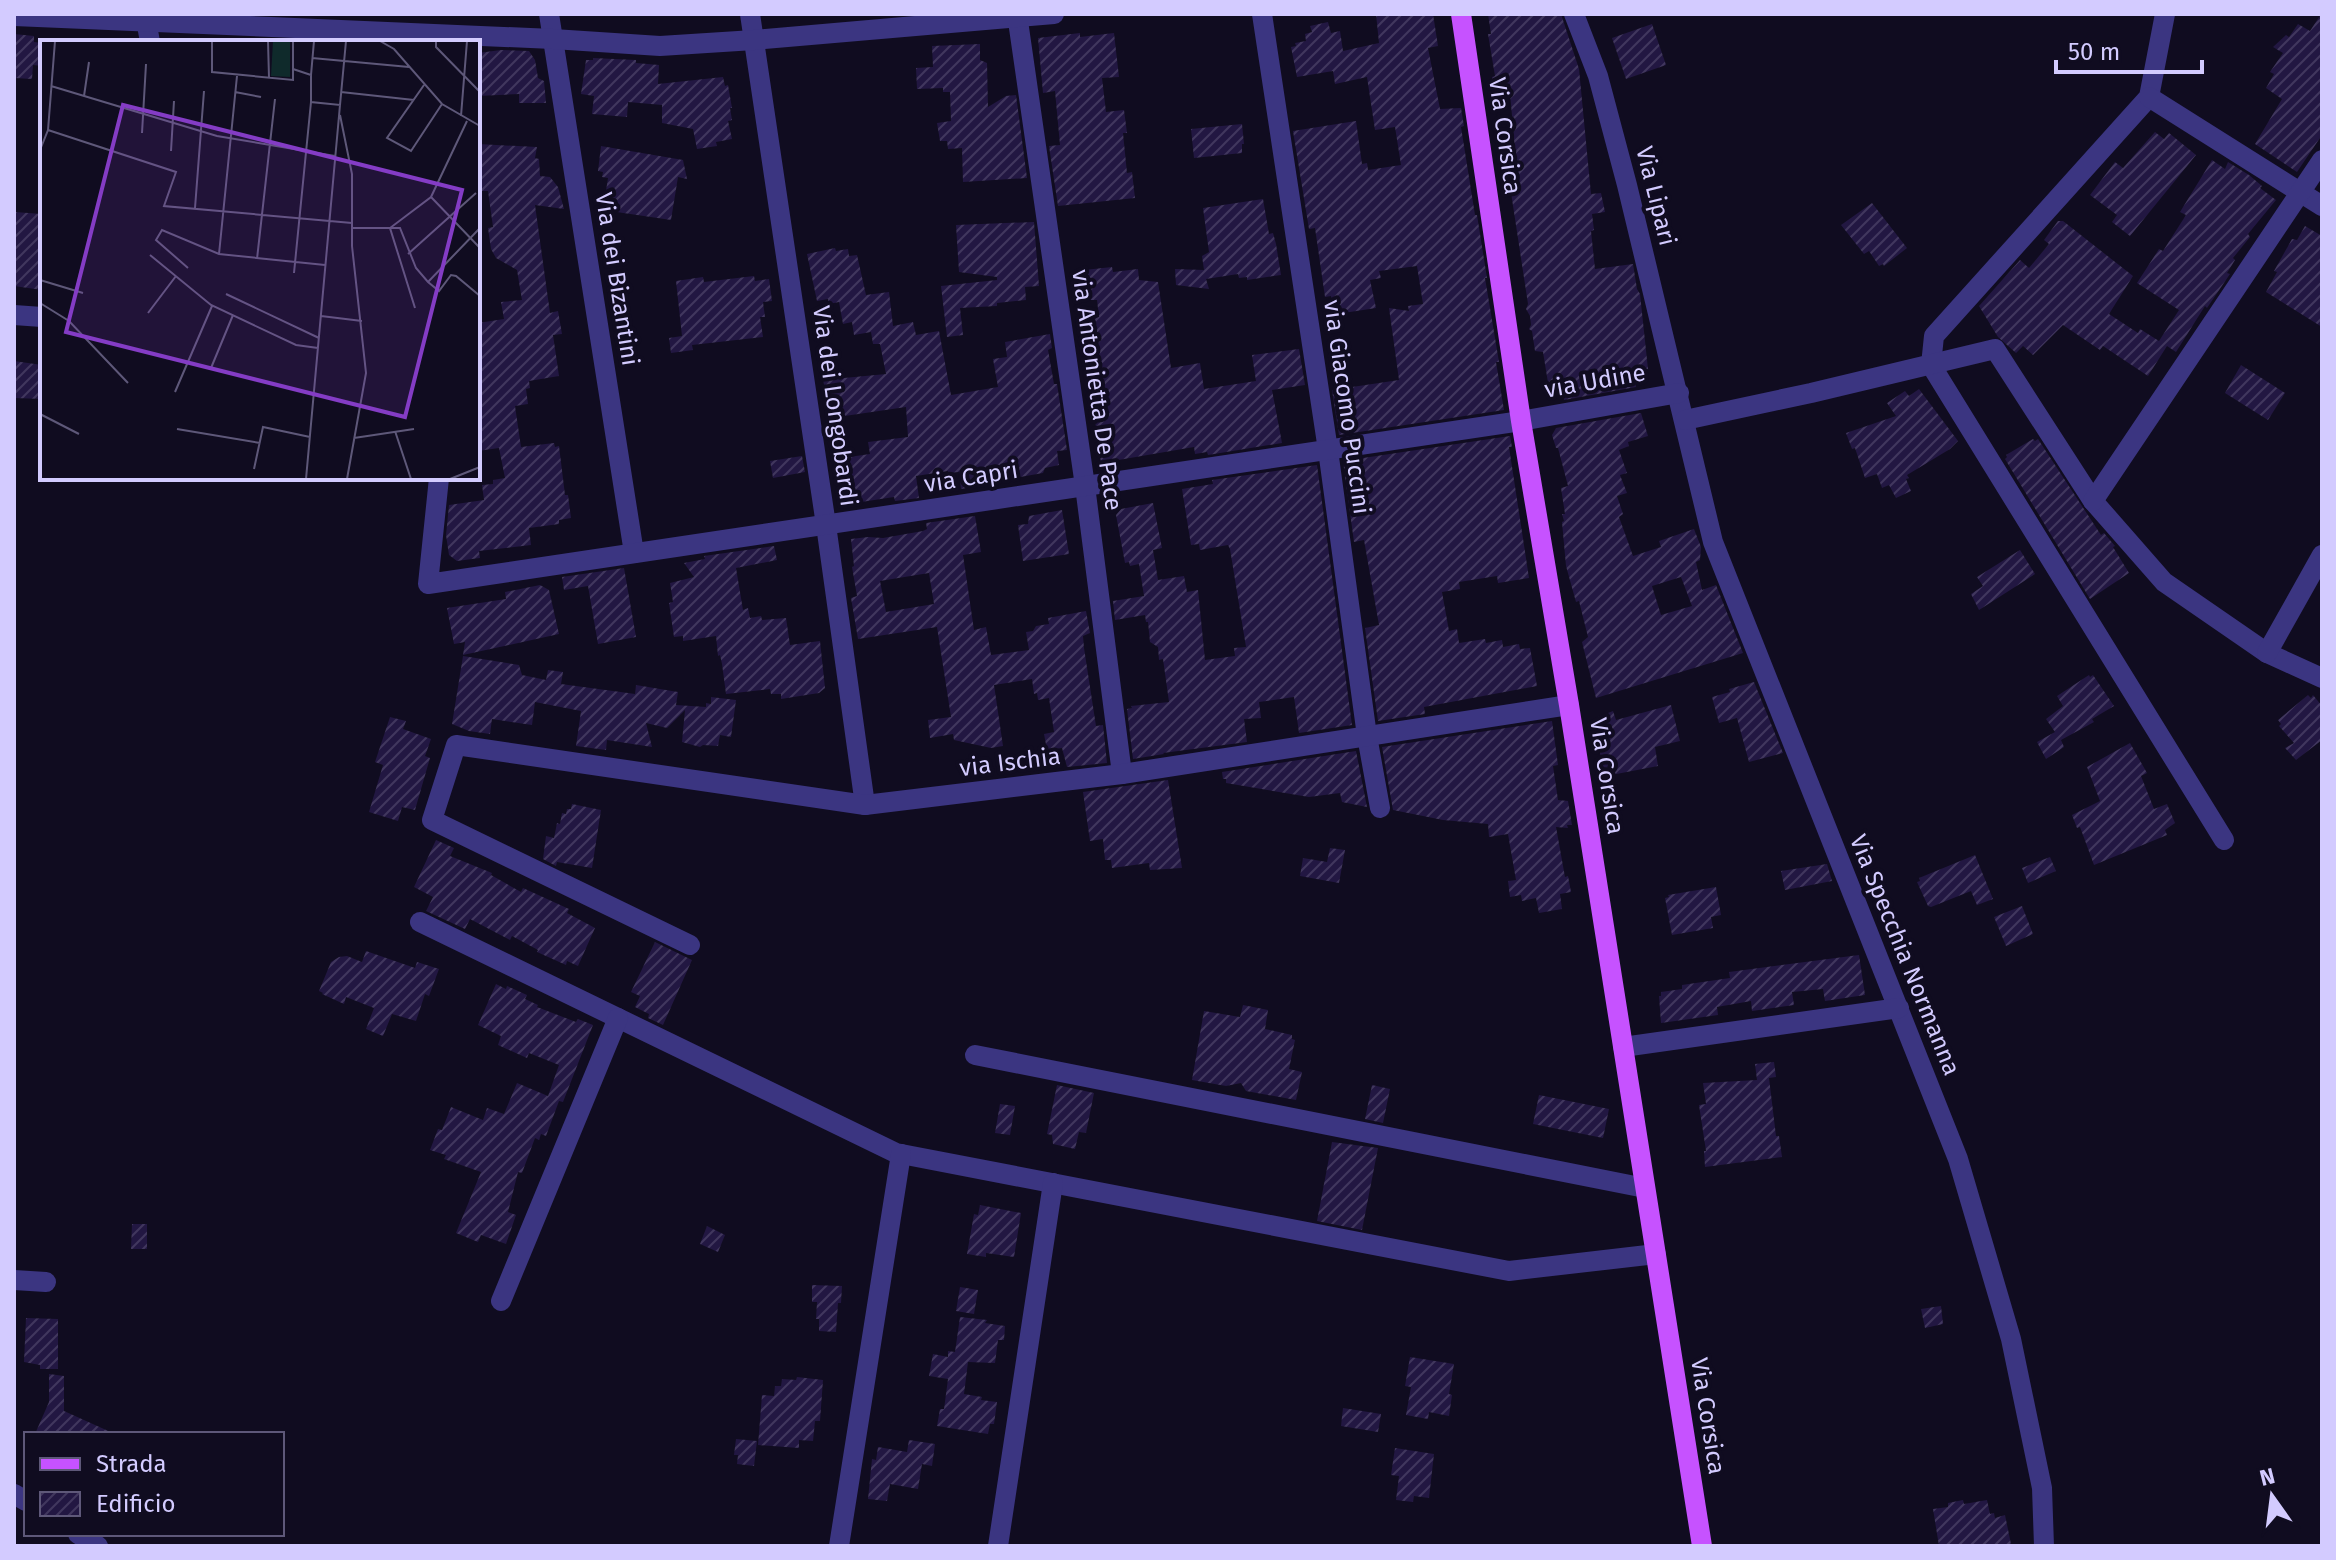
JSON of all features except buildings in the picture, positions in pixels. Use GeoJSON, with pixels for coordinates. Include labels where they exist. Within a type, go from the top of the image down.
{"type":"FeatureCollection","features":[{"type":"Feature","properties":{"kind":"main road","name":"Via Corsica"},"geometry":{"type":"LineString","coordinates":[[1461,14],[1521,421],[1702,1546]]}},
{"type":"Feature","properties":{"kind":"street","name":"Via dei Bizantini"},"geometry":{"type":"LineString","coordinates":[[549,14],[634,553]]}},
{"type":"Feature","properties":{"kind":"street","name":"Via dei Longobardi"},"geometry":{"type":"LineString","coordinates":[[750,14],[865,805]]}},
{"type":"Feature","properties":{"kind":"street"},"geometry":{"type":"LineString","coordinates":[[14,16],[146,17],[660,46],[1054,14]]}},
{"type":"Feature","properties":{"kind":"street","name":"via Giacomo Puccini"},"geometry":{"type":"LineString","coordinates":[[1262,14],[1380,808]]}},
{"type":"Feature","properties":{"kind":"street","name":"Via Lipari"},"geometry":{"type":"LineString","coordinates":[[1574,14],[1598,76],[1679,393]]}},
{"type":"Feature","properties":{"kind":"street"},"geometry":{"type":"LineString","coordinates":[[2165,14],[2149,97],[1934,336],[1931,365],[2224,840]]}},
{"type":"Feature","properties":{"kind":"street","name":"via Antonietta De Pace"},"geometry":{"type":"LineString","coordinates":[[1017,15],[1085,486],[1122,774]]}},
{"type":"Feature","properties":{"kind":"street"},"geometry":{"type":"LineString","coordinates":[[146,17],[150,40]]}},
{"type":"Feature","properties":{"kind":"street"},"geometry":{"type":"LineString","coordinates":[[2149,97],[2322,206]]}},
{"type":"Feature","properties":{"kind":"street"},"geometry":{"type":"LineString","coordinates":[[2093,501],[2322,160]]}},
{"type":"Feature","properties":{"kind":"street"},"geometry":{"type":"LineString","coordinates":[[14,315],[40,317]]}},
{"type":"Feature","properties":{"kind":"street"},"geometry":{"type":"LineString","coordinates":[[1685,420],[1995,349],[2093,501],[2164,582],[2267,653],[2322,678]]}},
{"type":"Feature","properties":{"kind":"street","name":"via Udine"},"geometry":{"type":"LineString","coordinates":[[1521,421],[1679,393]]}},
{"type":"Feature","properties":{"kind":"street","name":"Via Specchia Normanna"},"geometry":{"type":"LineString","coordinates":[[1679,393],[1713,542],[1958,1159],[2011,1339],[2042,1488],[2044,1546]]}},
{"type":"Feature","properties":{"kind":"street","name":"via Capri"},"geometry":{"type":"LineString","coordinates":[[439,480],[428,584],[1521,421]]}},
{"type":"Feature","properties":{"kind":"street"},"geometry":{"type":"LineString","coordinates":[[2267,653],[2322,555]]}},
{"type":"Feature","properties":{"kind":"street","name":"via Ischia"},"geometry":{"type":"LineString","coordinates":[[690,945],[432,820],[456,745],[865,805],[1122,774],[1569,705]]}},
{"type":"Feature","properties":{"kind":"street"},"geometry":{"type":"LineString","coordinates":[[420,922],[901,1154],[1509,1271],[1656,1254]]}},
{"type":"Feature","properties":{"kind":"street"},"geometry":{"type":"LineString","coordinates":[[1623,1047],[1899,1008]]}},
{"type":"Feature","properties":{"kind":"street"},"geometry":{"type":"LineString","coordinates":[[501,1301],[618,1018]]}},
{"type":"Feature","properties":{"kind":"street"},"geometry":{"type":"LineString","coordinates":[[975,1055],[1645,1188]]}},
{"type":"Feature","properties":{"kind":"street"},"geometry":{"type":"LineString","coordinates":[[839,1546],[901,1154]]}},
{"type":"Feature","properties":{"kind":"street"},"geometry":{"type":"LineString","coordinates":[[998,1546],[1053,1183]]}},
{"type":"Feature","properties":{"kind":"street"},"geometry":{"type":"LineString","coordinates":[[14,1280],[46,1282]]}}]}
